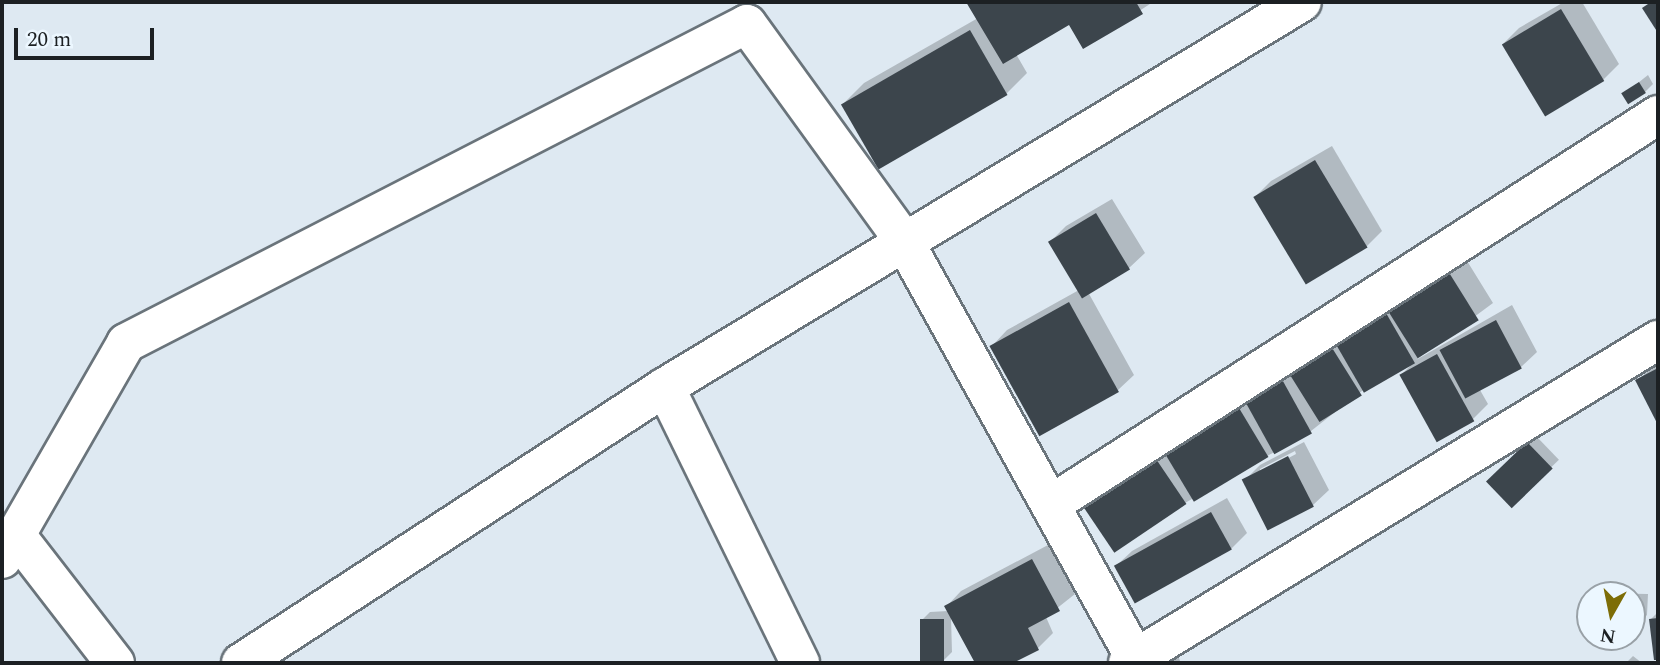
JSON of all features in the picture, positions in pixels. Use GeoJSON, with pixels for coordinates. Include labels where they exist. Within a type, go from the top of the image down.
{"type":"FeatureCollection","features":[{"type":"Feature","properties":{"kind":"street"},"geometry":{"type":"LineString","coordinates":[[241,663],[666,387],[1302,2]]}},
{"type":"Feature","properties":{"kind":"street"},"geometry":{"type":"LineString","coordinates":[[115,663],[9,547],[126,343],[747,24],[904,241],[1053,503],[1132,662],[1658,340]]}},
{"type":"Feature","properties":{"kind":"street"},"geometry":{"type":"LineString","coordinates":[[1053,503],[1658,115]]}},
{"type":"Feature","properties":{"kind":"street"},"geometry":{"type":"LineString","coordinates":[[666,387],[800,663]]}},
{"type":"Feature","properties":{"kind":"building"},"geometry":{"type":"Polygon","coordinates":[[[966,2],[1136,2],[1143,14],[1083,49],[1069,25],[1003,64],[966,2]]]}},
{"type":"Feature","properties":{"kind":"building"},"geometry":{"type":"Polygon","coordinates":[[[1651,2],[1658,2],[1658,33],[1642,8],[1651,2]]]}},
{"type":"Feature","properties":{"kind":"building"},"geometry":{"type":"Polygon","coordinates":[[[1561,9],[1604,81],[1545,117],[1502,45],[1561,9]]]}},
{"type":"Feature","properties":{"kind":"building"},"geometry":{"type":"Polygon","coordinates":[[[970,30],[1008,95],[878,169],[841,104],[970,30]]]}},
{"type":"Feature","properties":{"kind":"building"},"geometry":{"type":"Polygon","coordinates":[[[1639,82],[1646,93],[1628,104],[1621,93],[1639,82]]]}},
{"type":"Feature","properties":{"kind":"building"},"geometry":{"type":"Polygon","coordinates":[[[1315,160],[1368,247],[1306,285],[1253,197],[1315,160]]]}},
{"type":"Feature","properties":{"kind":"building"},"geometry":{"type":"Polygon","coordinates":[[[1096,213],[1130,270],[1082,298],[1048,242],[1096,213]]]}},
{"type":"Feature","properties":{"kind":"building"},"geometry":{"type":"Polygon","coordinates":[[[1448,271],[1479,320],[1418,358],[1387,309],[1448,271]]]}},
{"type":"Feature","properties":{"kind":"building"},"geometry":{"type":"Polygon","coordinates":[[[1069,302],[1119,392],[1039,436],[989,346],[1069,302]]]}},
{"type":"Feature","properties":{"kind":"building"},"geometry":{"type":"Polygon","coordinates":[[[1386,313],[1415,363],[1364,393],[1335,342],[1386,313]]]}},
{"type":"Feature","properties":{"kind":"building"},"geometry":{"type":"Polygon","coordinates":[[[1496,320],[1522,369],[1465,399],[1439,350],[1496,320]]]}},
{"type":"Feature","properties":{"kind":"building"},"geometry":{"type":"Polygon","coordinates":[[[1329,343],[1362,396],[1319,422],[1287,369],[1329,343]]]}},
{"type":"Feature","properties":{"kind":"building"},"geometry":{"type":"Polygon","coordinates":[[[1437,354],[1474,421],[1437,442],[1399,375],[1437,354]]]}},
{"type":"Feature","properties":{"kind":"building"},"geometry":{"type":"Polygon","coordinates":[[[1658,368],[1658,425],[1635,380],[1658,368]]]}},
{"type":"Feature","properties":{"kind":"building"},"geometry":{"type":"Polygon","coordinates":[[[1279,374],[1312,433],[1274,454],[1241,395],[1279,374]]]}},
{"type":"Feature","properties":{"kind":"building"},"geometry":{"type":"Polygon","coordinates":[[[1236,403],[1268,457],[1194,502],[1161,448],[1236,403]]]}},
{"type":"Feature","properties":{"kind":"building"},"geometry":{"type":"Polygon","coordinates":[[[1527,442],[1553,469],[1512,508],[1486,482],[1527,442]]]}},
{"type":"Feature","properties":{"kind":"building"},"geometry":{"type":"Polygon","coordinates":[[[1154,456],[1186,504],[1114,553],[1082,505],[1154,456]]]}},
{"type":"Feature","properties":{"kind":"building"},"geometry":{"type":"Polygon","coordinates":[[[1288,456],[1314,507],[1268,530],[1242,480],[1288,456]]]}},
{"type":"Feature","properties":{"kind":"building"},"geometry":{"type":"Polygon","coordinates":[[[1211,512],[1232,550],[1135,603],[1114,566],[1211,512]]]}},
{"type":"Feature","properties":{"kind":"building"},"geometry":{"type":"Polygon","coordinates":[[[1032,559],[1060,611],[1028,628],[1039,650],[1013,663],[975,663],[944,606],[1032,559]]]}},
{"type":"Feature","properties":{"kind":"building"},"geometry":{"type":"Polygon","coordinates":[[[1658,618],[1658,660],[1654,660],[1649,619],[1658,618]]]}},
{"type":"Feature","properties":{"kind":"building"},"geometry":{"type":"Polygon","coordinates":[[[920,619],[944,619],[944,662],[920,662],[920,619]]]}}]}
